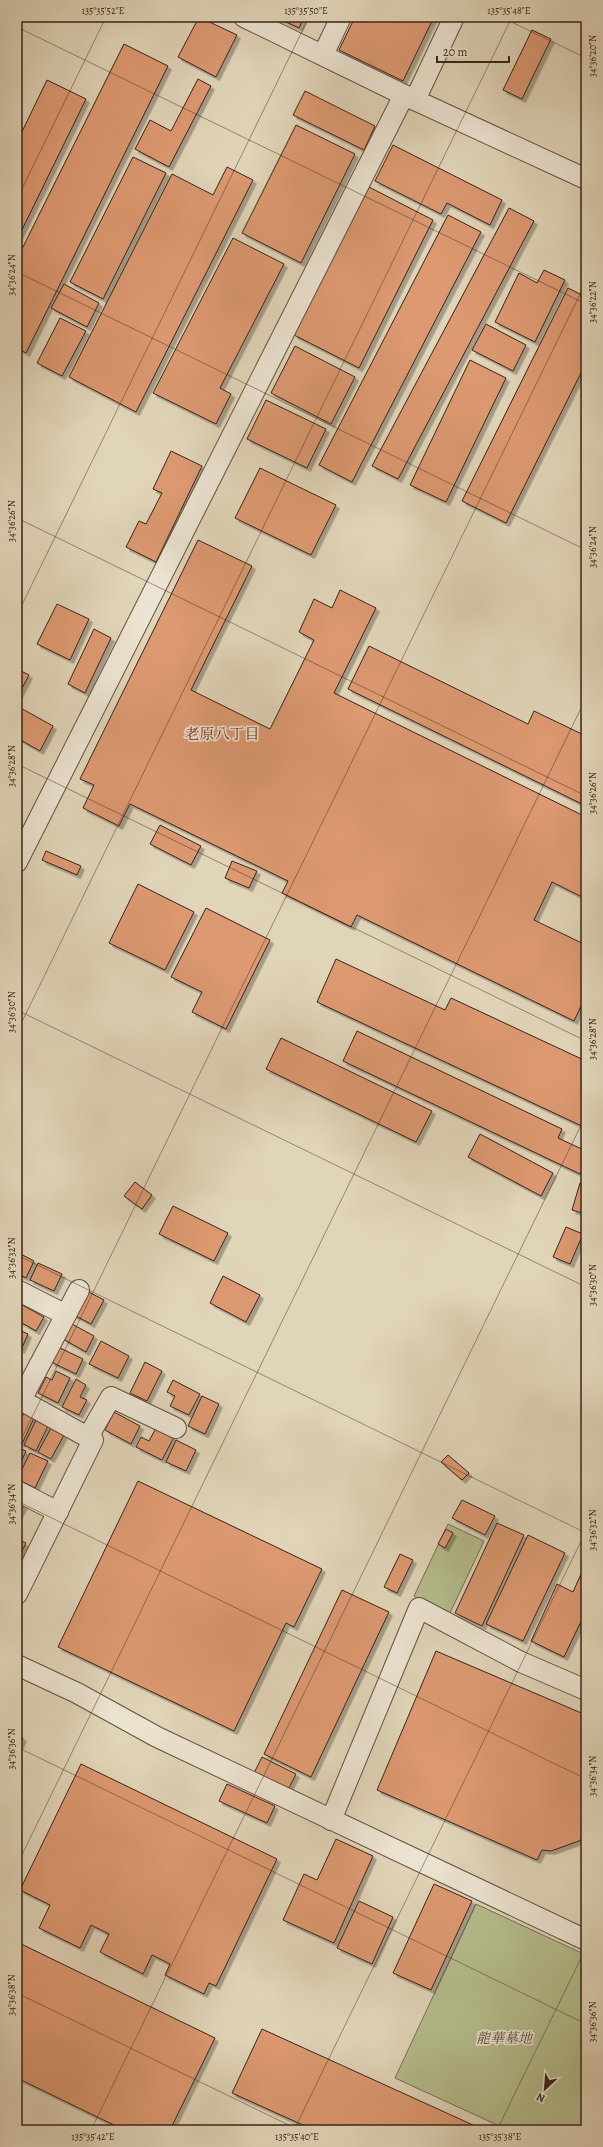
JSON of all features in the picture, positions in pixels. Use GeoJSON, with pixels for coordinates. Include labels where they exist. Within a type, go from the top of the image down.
{"type":"FeatureCollection","features":[{"type":"Feature","properties":{"kind":"street"},"geometry":{"type":"LineString","coordinates":[[244,17],[410,97],[586,179]]}},
{"type":"Feature","properties":{"kind":"street"},"geometry":{"type":"LineString","coordinates":[[323,55],[341,17]]}},
{"type":"Feature","properties":{"kind":"street"},"geometry":{"type":"LineString","coordinates":[[17,862],[23,837],[410,97],[454,17]]}},
{"type":"Feature","properties":{"kind":"street"},"geometry":{"type":"LineString","coordinates":[[17,1290],[66,1315]]}},
{"type":"Feature","properties":{"kind":"street"},"geometry":{"type":"LineString","coordinates":[[18,1588],[58,1512],[93,1440],[19,1399],[79,1290]]}},
{"type":"Feature","properties":{"kind":"street"},"geometry":{"type":"LineString","coordinates":[[88,1437],[111,1397],[176,1428]]}},
{"type":"Feature","properties":{"kind":"street"},"geometry":{"type":"LineString","coordinates":[[17,1491],[58,1512]]}},
{"type":"Feature","properties":{"kind":"street"},"geometry":{"type":"LineString","coordinates":[[331,1820],[419,1608],[520,1662],[586,1690]]}},
{"type":"Feature","properties":{"kind":"street"},"geometry":{"type":"LineString","coordinates":[[17,1665],[77,1693],[157,1737],[586,1940]]}},
{"type":"Feature","properties":{"kind":"green space"},"geometry":{"type":"Polygon","coordinates":[[[448,1524],[484,1541],[450,1613],[414,1596],[448,1524]]]}},
{"type":"Feature","properties":{"kind":"green space","name":"龍華墓地"},"geometry":{"type":"Polygon","coordinates":[[[476,1904],[586,1955],[586,2130],[508,2130],[395,2078],[476,1904]]]}},
{"type":"Feature","properties":{"kind":"building"},"geometry":{"type":"Polygon","coordinates":[[[199,17],[237,35],[216,77],[178,57],[199,17]]]}},
{"type":"Feature","properties":{"kind":"building"},"geometry":{"type":"Polygon","coordinates":[[[276,17],[304,17],[299,28],[276,17]]]}},
{"type":"Feature","properties":{"kind":"building"},"geometry":{"type":"Polygon","coordinates":[[[355,17],[434,17],[403,81],[339,50],[355,17]]]}},
{"type":"Feature","properties":{"kind":"building"},"geometry":{"type":"Polygon","coordinates":[[[532,30],[551,39],[522,99],[503,90],[532,30]]]}},
{"type":"Feature","properties":{"kind":"building"},"geometry":{"type":"Polygon","coordinates":[[[124,44],[168,66],[26,353],[17,348],[17,259],[124,44]]]}},
{"type":"Feature","properties":{"kind":"building"},"geometry":{"type":"Polygon","coordinates":[[[198,79],[211,86],[169,167],[135,149],[150,120],[171,131],[198,79]]]}},
{"type":"Feature","properties":{"kind":"building"},"geometry":{"type":"Polygon","coordinates":[[[47,80],[86,99],[17,240],[17,142],[47,80]]]}},
{"type":"Feature","properties":{"kind":"building"},"geometry":{"type":"Polygon","coordinates":[[[305,91],[375,126],[364,150],[293,115],[305,91]]]}},
{"type":"Feature","properties":{"kind":"building"},"geometry":{"type":"Polygon","coordinates":[[[296,125],[355,154],[301,263],[242,233],[296,125]]]}},
{"type":"Feature","properties":{"kind":"building"},"geometry":{"type":"Polygon","coordinates":[[[393,145],[502,200],[490,225],[447,203],[441,214],[375,181],[393,145]]]}},
{"type":"Feature","properties":{"kind":"building"},"geometry":{"type":"Polygon","coordinates":[[[133,157],[166,173],[103,299],[70,282],[133,157]]]}},
{"type":"Feature","properties":{"kind":"building"},"geometry":{"type":"Polygon","coordinates":[[[227,167],[253,180],[136,412],[69,377],[172,174],[213,195],[227,167]]]}},
{"type":"Feature","properties":{"kind":"building"},"geometry":{"type":"Polygon","coordinates":[[[369,187],[433,220],[359,368],[294,335],[369,187]]]}},
{"type":"Feature","properties":{"kind":"building"},"geometry":{"type":"Polygon","coordinates":[[[509,208],[534,221],[398,479],[372,466],[509,208]]]}},
{"type":"Feature","properties":{"kind":"building"},"geometry":{"type":"Polygon","coordinates":[[[448,215],[481,232],[352,482],[319,465],[448,215]]]}},
{"type":"Feature","properties":{"kind":"building"},"geometry":{"type":"Polygon","coordinates":[[[233,238],[284,264],[220,388],[231,394],[216,424],[153,393],[233,238]]]}},
{"type":"Feature","properties":{"kind":"building"},"geometry":{"type":"Polygon","coordinates":[[[544,270],[565,280],[535,342],[495,322],[519,273],[537,283],[544,270]]]}},
{"type":"Feature","properties":{"kind":"building"},"geometry":{"type":"Polygon","coordinates":[[[64,284],[99,303],[87,327],[51,308],[64,284]]]}},
{"type":"Feature","properties":{"kind":"building"},"geometry":{"type":"Polygon","coordinates":[[[568,288],[586,297],[586,363],[506,523],[462,501],[568,288]]]}},
{"type":"Feature","properties":{"kind":"building"},"geometry":{"type":"Polygon","coordinates":[[[60,318],[86,331],[62,376],[37,363],[60,318]]]}},
{"type":"Feature","properties":{"kind":"building"},"geometry":{"type":"Polygon","coordinates":[[[486,324],[526,345],[513,371],[472,350],[486,324]]]}},
{"type":"Feature","properties":{"kind":"building"},"geometry":{"type":"Polygon","coordinates":[[[295,346],[355,377],[331,424],[271,393],[295,346]]]}},
{"type":"Feature","properties":{"kind":"building"},"geometry":{"type":"Polygon","coordinates":[[[470,360],[506,378],[446,502],[410,485],[470,360]]]}},
{"type":"Feature","properties":{"kind":"building"},"geometry":{"type":"Polygon","coordinates":[[[266,400],[326,429],[307,468],[247,439],[266,400]]]}},
{"type":"Feature","properties":{"kind":"building"},"geometry":{"type":"Polygon","coordinates":[[[171,451],[202,466],[156,562],[126,547],[139,521],[146,524],[162,493],[153,489],[171,451]]]}},
{"type":"Feature","properties":{"kind":"building"},"geometry":{"type":"Polygon","coordinates":[[[260,468],[336,505],[311,555],[235,518],[260,468]]]}},
{"type":"Feature","properties":{"kind":"building"},"geometry":{"type":"Polygon","coordinates":[[[198,540],[252,566],[191,690],[270,729],[314,640],[299,632],[314,599],[332,608],[340,590],[376,608],[334,693],[586,817],[586,899],[552,882],[534,920],[586,945],[586,996],[574,1021],[357,915],[351,927],[282,893],[288,881],[130,804],[119,826],[83,808],[94,785],[80,779],[198,540]]]}},
{"type":"Feature","properties":{"kind":"building"},"geometry":{"type":"Polygon","coordinates":[[[57,604],[89,619],[70,660],[37,644],[57,604]]]}},
{"type":"Feature","properties":{"kind":"building"},"geometry":{"type":"Polygon","coordinates":[[[94,629],[111,638],[85,693],[68,684],[94,629]]]}},
{"type":"Feature","properties":{"kind":"building"},"geometry":{"type":"Polygon","coordinates":[[[369,646],[528,724],[534,711],[586,736],[586,806],[348,689],[369,646]]]}},
{"type":"Feature","properties":{"kind":"building"},"geometry":{"type":"Polygon","coordinates":[[[17,669],[29,675],[17,698],[17,669]]]}},
{"type":"Feature","properties":{"kind":"building"},"geometry":{"type":"Polygon","coordinates":[[[17,706],[53,726],[40,751],[17,738],[17,706]]]}},
{"type":"Feature","properties":{"kind":"building"},"geometry":{"type":"Polygon","coordinates":[[[160,825],[201,846],[191,865],[150,844],[160,825]]]}},
{"type":"Feature","properties":{"kind":"building"},"geometry":{"type":"Polygon","coordinates":[[[46,851],[81,866],[77,875],[42,860],[46,851]]]}},
{"type":"Feature","properties":{"kind":"building"},"geometry":{"type":"Polygon","coordinates":[[[232,861],[257,871],[249,888],[225,878],[232,861]]]}},
{"type":"Feature","properties":{"kind":"building"},"geometry":{"type":"Polygon","coordinates":[[[138,884],[194,912],[165,970],[109,943],[138,884]]]}},
{"type":"Feature","properties":{"kind":"building"},"geometry":{"type":"Polygon","coordinates":[[[206,908],[270,940],[226,1029],[192,1012],[202,992],[171,977],[206,908]]]}},
{"type":"Feature","properties":{"kind":"building"},"geometry":{"type":"Polygon","coordinates":[[[336,959],[445,1010],[451,998],[586,1061],[586,1128],[317,1002],[336,959]]]}},
{"type":"Feature","properties":{"kind":"building"},"geometry":{"type":"Polygon","coordinates":[[[357,1031],[562,1129],[558,1138],[586,1151],[586,1162],[580,1174],[343,1061],[357,1031]]]}},
{"type":"Feature","properties":{"kind":"building"},"geometry":{"type":"Polygon","coordinates":[[[281,1038],[432,1111],[416,1142],[266,1069],[281,1038]]]}},
{"type":"Feature","properties":{"kind":"building"},"geometry":{"type":"Polygon","coordinates":[[[480,1134],[553,1173],[541,1196],[468,1157],[480,1134]]]}},
{"type":"Feature","properties":{"kind":"building"},"geometry":{"type":"Polygon","coordinates":[[[135,1182],[152,1195],[142,1209],[124,1196],[135,1182]]]}},
{"type":"Feature","properties":{"kind":"building"},"geometry":{"type":"Polygon","coordinates":[[[580,1183],[586,1185],[586,1214],[572,1210],[580,1183]]]}},
{"type":"Feature","properties":{"kind":"building"},"geometry":{"type":"Polygon","coordinates":[[[173,1206],[228,1233],[214,1261],[159,1234],[173,1206]]]}},
{"type":"Feature","properties":{"kind":"building"},"geometry":{"type":"Polygon","coordinates":[[[566,1227],[583,1234],[570,1264],[553,1257],[566,1227]]]}},
{"type":"Feature","properties":{"kind":"building"},"geometry":{"type":"Polygon","coordinates":[[[17,1252],[34,1261],[26,1278],[17,1273],[17,1252]]]}},
{"type":"Feature","properties":{"kind":"building"},"geometry":{"type":"Polygon","coordinates":[[[38,1263],[62,1274],[54,1291],[30,1280],[38,1263]]]}},
{"type":"Feature","properties":{"kind":"building"},"geometry":{"type":"Polygon","coordinates":[[[223,1276],[260,1295],[246,1322],[210,1303],[223,1276]]]}},
{"type":"Feature","properties":{"kind":"building"},"geometry":{"type":"Polygon","coordinates":[[[85,1290],[104,1300],[91,1324],[72,1314],[85,1290]]]}},
{"type":"Feature","properties":{"kind":"building"},"geometry":{"type":"Polygon","coordinates":[[[17,1302],[44,1317],[36,1331],[17,1320],[17,1302]]]}},
{"type":"Feature","properties":{"kind":"building"},"geometry":{"type":"Polygon","coordinates":[[[72,1324],[94,1336],[86,1352],[63,1339],[72,1324]]]}},
{"type":"Feature","properties":{"kind":"building"},"geometry":{"type":"Polygon","coordinates":[[[17,1329],[28,1334],[21,1350],[17,1348],[17,1329]]]}},
{"type":"Feature","properties":{"kind":"building"},"geometry":{"type":"Polygon","coordinates":[[[101,1341],[129,1356],[118,1378],[89,1364],[101,1341]]]}},
{"type":"Feature","properties":{"kind":"building"},"geometry":{"type":"Polygon","coordinates":[[[58,1347],[83,1359],[76,1374],[51,1362],[58,1347]]]}},
{"type":"Feature","properties":{"kind":"building"},"geometry":{"type":"Polygon","coordinates":[[[145,1362],[162,1371],[147,1401],[130,1393],[145,1362]]]}},
{"type":"Feature","properties":{"kind":"building"},"geometry":{"type":"Polygon","coordinates":[[[56,1371],[70,1378],[58,1403],[38,1393],[46,1377],[52,1380],[56,1371]]]}},
{"type":"Feature","properties":{"kind":"building"},"geometry":{"type":"Polygon","coordinates":[[[76,1379],[86,1385],[80,1397],[87,1400],[79,1415],[62,1407],[76,1379]]]}},
{"type":"Feature","properties":{"kind":"building"},"geometry":{"type":"Polygon","coordinates":[[[173,1380],[200,1394],[189,1415],[170,1406],[175,1396],[167,1392],[173,1380]]]}},
{"type":"Feature","properties":{"kind":"building"},"geometry":{"type":"Polygon","coordinates":[[[202,1396],[219,1404],[205,1434],[188,1426],[202,1396]]]}},
{"type":"Feature","properties":{"kind":"building"},"geometry":{"type":"Polygon","coordinates":[[[114,1412],[140,1426],[131,1444],[105,1430],[114,1412]]]}},
{"type":"Feature","properties":{"kind":"building"},"geometry":{"type":"Polygon","coordinates":[[[24,1413],[34,1418],[22,1444],[17,1442],[17,1426],[24,1413]]]}},
{"type":"Feature","properties":{"kind":"building"},"geometry":{"type":"Polygon","coordinates":[[[36,1420],[48,1426],[36,1451],[24,1445],[36,1420]]]}},
{"type":"Feature","properties":{"kind":"building"},"geometry":{"type":"Polygon","coordinates":[[[51,1428],[64,1435],[51,1459],[38,1452],[51,1428]]]}},
{"type":"Feature","properties":{"kind":"building"},"geometry":{"type":"Polygon","coordinates":[[[156,1428],[174,1437],[162,1460],[136,1447],[141,1437],[149,1441],[156,1428]]]}},
{"type":"Feature","properties":{"kind":"building"},"geometry":{"type":"Polygon","coordinates":[[[176,1440],[196,1450],[186,1471],[166,1462],[176,1440]]]}},
{"type":"Feature","properties":{"kind":"building"},"geometry":{"type":"Polygon","coordinates":[[[17,1447],[26,1451],[21,1462],[17,1460],[17,1447]]]}},
{"type":"Feature","properties":{"kind":"building"},"geometry":{"type":"Polygon","coordinates":[[[30,1453],[48,1461],[35,1488],[17,1479],[30,1453]]]}},
{"type":"Feature","properties":{"kind":"building"},"geometry":{"type":"Polygon","coordinates":[[[448,1455],[469,1473],[462,1480],[441,1462],[448,1455]]]}},
{"type":"Feature","properties":{"kind":"building"},"geometry":{"type":"Polygon","coordinates":[[[138,1481],[322,1569],[294,1627],[286,1623],[234,1731],[58,1647],[138,1481]]]}},
{"type":"Feature","properties":{"kind":"building"},"geometry":{"type":"Polygon","coordinates":[[[462,1500],[495,1516],[485,1535],[452,1518],[462,1500]]]}},
{"type":"Feature","properties":{"kind":"building"},"geometry":{"type":"Polygon","coordinates":[[[17,1501],[24,1505],[17,1518],[17,1501]]]}},
{"type":"Feature","properties":{"kind":"building"},"geometry":{"type":"Polygon","coordinates":[[[497,1523],[524,1535],[482,1626],[455,1613],[497,1523]]]}},
{"type":"Feature","properties":{"kind":"building"},"geometry":{"type":"Polygon","coordinates":[[[446,1529],[453,1533],[445,1548],[438,1544],[446,1529]]]}},
{"type":"Feature","properties":{"kind":"building"},"geometry":{"type":"Polygon","coordinates":[[[528,1535],[565,1553],[523,1641],[486,1624],[528,1535]]]}},
{"type":"Feature","properties":{"kind":"building"},"geometry":{"type":"Polygon","coordinates":[[[17,1539],[26,1543],[17,1561],[17,1539]]]}},
{"type":"Feature","properties":{"kind":"building"},"geometry":{"type":"Polygon","coordinates":[[[400,1554],[413,1560],[397,1593],[384,1587],[400,1554]]]}},
{"type":"Feature","properties":{"kind":"building"},"geometry":{"type":"Polygon","coordinates":[[[581,1574],[586,1577],[586,1611],[564,1657],[531,1641],[557,1584],[573,1592],[581,1574]]]}},
{"type":"Feature","properties":{"kind":"building"},"geometry":{"type":"Polygon","coordinates":[[[342,1590],[389,1612],[311,1777],[264,1754],[342,1590]]]}},
{"type":"Feature","properties":{"kind":"building"},"geometry":{"type":"Polygon","coordinates":[[[436,1651],[586,1715],[586,1834],[579,1841],[551,1851],[542,1850],[537,1860],[377,1790],[436,1651]]]}},
{"type":"Feature","properties":{"kind":"building"},"geometry":{"type":"Polygon","coordinates":[[[17,1735],[23,1738],[17,1751],[17,1735]]]}},
{"type":"Feature","properties":{"kind":"building"},"geometry":{"type":"Polygon","coordinates":[[[262,1757],[296,1774],[288,1790],[254,1773],[262,1757]]]}},
{"type":"Feature","properties":{"kind":"building"},"geometry":{"type":"Polygon","coordinates":[[[81,1764],[277,1859],[216,1986],[209,1983],[204,1994],[165,1975],[170,1964],[152,1955],[143,1974],[100,1952],[109,1934],[91,1925],[80,1948],[39,1928],[50,1905],[20,1890],[81,1764]]]}},
{"type":"Feature","properties":{"kind":"building"},"geometry":{"type":"Polygon","coordinates":[[[227,1784],[275,1806],[267,1823],[219,1801],[227,1784]]]}},
{"type":"Feature","properties":{"kind":"building"},"geometry":{"type":"Polygon","coordinates":[[[336,1839],[373,1856],[334,1943],[283,1920],[304,1874],[317,1880],[336,1839]]]}},
{"type":"Feature","properties":{"kind":"building"},"geometry":{"type":"Polygon","coordinates":[[[434,1884],[472,1901],[431,1990],[393,1973],[434,1884]]]}},
{"type":"Feature","properties":{"kind":"building"},"geometry":{"type":"Polygon","coordinates":[[[359,1901],[393,1917],[372,1964],[337,1948],[359,1901]]]}},
{"type":"Feature","properties":{"kind":"building"},"geometry":{"type":"Polygon","coordinates":[[[17,1942],[215,2038],[170,2130],[124,2130],[17,2078],[17,1942]]]}},
{"type":"Feature","properties":{"kind":"building"},"geometry":{"type":"Polygon","coordinates":[[[262,2029],[484,2130],[314,2130],[232,2093],[262,2029]]]}},
{"type":"Feature","properties":{"kind":"district","name":"老原八丁目"},"geometry":{"type":"Point","coordinates":[222,734]}}]}
